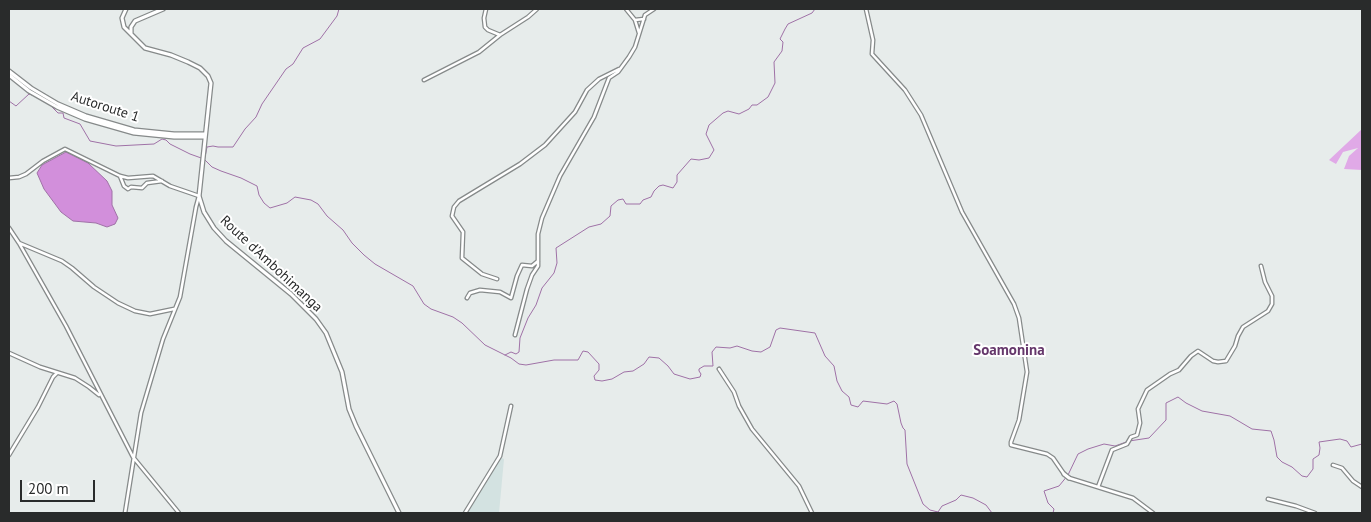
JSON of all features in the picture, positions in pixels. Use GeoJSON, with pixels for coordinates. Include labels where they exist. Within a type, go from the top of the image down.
{"type":"FeatureCollection","features":[{"type":"Feature","properties":{"kind":"street"},"geometry":{"type":"LineString","coordinates":[[126,9],[122,18],[124,27],[132,25]]}},
{"type":"Feature","properties":{"kind":"street"},"geometry":{"type":"LineString","coordinates":[[131,34],[132,25],[135,20],[163,9]]}},
{"type":"Feature","properties":{"kind":"street"},"geometry":{"type":"LineString","coordinates":[[486,9],[484,16],[485,27],[500,35]]}},
{"type":"Feature","properties":{"kind":"street"},"geometry":{"type":"LineString","coordinates":[[424,80],[479,52],[537,9]]}},
{"type":"Feature","properties":{"kind":"street"},"geometry":{"type":"LineString","coordinates":[[626,9],[635,20],[639,34]]}},
{"type":"Feature","properties":{"kind":"street"},"geometry":{"type":"LineString","coordinates":[[515,336],[527,289],[532,275],[538,266],[538,234],[542,218],[560,176],[594,117],[609,78],[620,69],[635,48],[645,18],[648,12],[654,9]]}},
{"type":"Feature","properties":{"kind":"street"},"geometry":{"type":"LineString","coordinates":[[866,9],[873,40],[872,54],[905,90],[917,110],[962,212],[1020,318],[1028,369],[1024,398],[1011,446],[1047,454],[1053,458],[1069,478],[1133,498],[1153,513]]}},
{"type":"Feature","properties":{"kind":"street"},"geometry":{"type":"LineString","coordinates":[[635,20],[645,18]]}},
{"type":"Feature","properties":{"kind":"street","name":"Route d'Ambohimanga"},"geometry":{"type":"LineString","coordinates":[[124,27],[145,48],[172,55],[188,62],[200,68],[208,76],[211,83],[200,196],[204,212],[214,228],[232,246],[291,294],[316,319],[326,333],[342,372],[349,409],[399,513]]}},
{"type":"Feature","properties":{"kind":"street"},"geometry":{"type":"LineString","coordinates":[[497,279],[482,274],[462,258],[463,232],[452,216],[454,207],[459,201],[520,164],[545,145],[575,112],[587,90],[599,79],[620,69]]}},
{"type":"Feature","properties":{"kind":"street","name":"Autoroute 1"},"geometry":{"type":"LineString","coordinates":[[9,71],[31,88],[58,104],[86,116],[134,130],[205,136]]}},
{"type":"Feature","properties":{"kind":"street","name":"Autoroute 1"},"geometry":{"type":"LineString","coordinates":[[9,75],[36,95],[57,107],[85,119],[134,133],[174,137],[205,136]]}},
{"type":"Feature","properties":{"kind":"street"},"geometry":{"type":"LineString","coordinates":[[9,178],[26,174],[43,160],[65,149],[120,176],[128,178],[153,176],[170,186],[200,196],[196,207],[184,269],[183,285],[163,339],[141,413],[125,513]]}},
{"type":"Feature","properties":{"kind":"street"},"geometry":{"type":"LineString","coordinates":[[120,176],[126,188],[142,188],[147,183],[162,182]]}},
{"type":"Feature","properties":{"kind":"street"},"geometry":{"type":"LineString","coordinates":[[9,228],[19,242],[66,326],[133,457],[179,513]]}},
{"type":"Feature","properties":{"kind":"street"},"geometry":{"type":"LineString","coordinates":[[19,242],[62,261],[94,287],[118,303],[135,311],[150,314],[174,309]]}},
{"type":"Feature","properties":{"kind":"street"},"geometry":{"type":"LineString","coordinates":[[467,298],[470,293],[480,290],[500,292],[511,298],[522,265],[532,266],[538,261]]}},
{"type":"Feature","properties":{"kind":"street"},"geometry":{"type":"LineString","coordinates":[[1098,487],[1112,450],[1127,444],[1131,437],[1137,435],[1140,423],[1138,409],[1147,390],[1179,370],[1198,351],[1213,361],[1226,361],[1243,327],[1268,311],[1272,304],[1272,296],[1265,282],[1261,266]]}},
{"type":"Feature","properties":{"kind":"street"},"geometry":{"type":"LineString","coordinates":[[9,353],[75,378],[101,396]]}},
{"type":"Feature","properties":{"kind":"street"},"geometry":{"type":"LineString","coordinates":[[719,369],[734,392],[739,406],[752,429],[799,486],[812,513]]}},
{"type":"Feature","properties":{"kind":"street"},"geometry":{"type":"LineString","coordinates":[[9,455],[38,407],[53,377],[58,373]]}},
{"type":"Feature","properties":{"kind":"street"},"geometry":{"type":"LineString","coordinates":[[465,513],[500,456],[511,406]]}},
{"type":"Feature","properties":{"kind":"street"},"geometry":{"type":"LineString","coordinates":[[1333,466],[1342,468],[1362,487]]}},
{"type":"Feature","properties":{"kind":"street"},"geometry":{"type":"LineString","coordinates":[[1268,499],[1316,513]]}},
{"type":"Feature","properties":{"kind":"shaded area"},"geometry":{"type":"Polygon","coordinates":[[[1362,129],[1362,170],[1344,169],[1349,156],[1358,148],[1343,152],[1336,164],[1329,160],[1362,129]]]}},
{"type":"Feature","properties":{"kind":"shaded area"},"geometry":{"type":"Polygon","coordinates":[[[66,152],[88,163],[107,181],[112,191],[112,205],[118,218],[115,224],[107,227],[96,223],[73,221],[61,212],[44,189],[37,173],[42,165],[66,152]]]}},
{"type":"Feature","properties":{"kind":"shaded area"},"geometry":{"type":"Polygon","coordinates":[[[500,457],[504,459],[499,513],[465,513],[500,457]]]}},
{"type":"Feature","properties":{"kind":"waterway"},"geometry":{"type":"LineString","coordinates":[[205,157],[207,147],[233,147],[256,117],[262,104],[286,69],[293,64],[303,48],[320,39],[337,16],[339,9]]}},
{"type":"Feature","properties":{"kind":"waterway"},"geometry":{"type":"LineString","coordinates":[[505,355],[511,352],[516,354],[519,352],[520,338],[528,318],[536,305],[542,288],[554,273],[557,263],[556,248],[589,227],[601,224],[610,216],[611,206],[618,200],[623,199],[626,204],[640,204],[643,200],[651,197],[659,186],[663,185],[673,188],[677,182],[677,175],[691,159],[709,158],[714,150],[706,134],[709,125],[723,113],[728,111],[739,114],[768,97],[775,83],[774,62],[782,51],[783,42],[780,39],[785,29],[788,24],[812,13],[815,9]]}},
{"type":"Feature","properties":{"kind":"waterway"},"geometry":{"type":"LineString","coordinates":[[9,101],[16,106],[29,94],[35,96]]}},
{"type":"Feature","properties":{"kind":"waterway"},"geometry":{"type":"LineString","coordinates":[[49,104],[58,113],[63,113],[64,118],[80,124],[90,141],[116,146],[154,144],[162,139],[166,140],[170,144],[204,159],[212,167],[257,186],[259,195],[270,208],[287,203],[295,197],[311,200],[318,204],[364,255],[375,264],[413,286],[424,304],[431,309],[453,317],[485,345],[519,364],[526,365],[554,360],[578,360],[583,351],[588,352],[599,364],[599,370],[594,376],[595,380],[612,379],[624,372],[633,371],[644,364],[649,357],[659,358],[674,374],[690,379],[700,377],[699,369],[704,366],[713,366],[712,352],[716,347],[730,348],[737,346],[761,352],[770,347],[776,330],[780,328],[815,333],[825,356],[834,366],[837,381],[842,391],[849,397],[851,405],[858,407],[863,401],[887,404],[894,401],[897,404],[901,423],[905,430],[907,464],[923,504],[930,510],[938,512],[942,506],[956,500],[961,495],[973,498],[986,505],[992,513]]}},
{"type":"Feature","properties":{"kind":"waterway"},"geometry":{"type":"LineString","coordinates":[[1053,513],[1054,509],[1048,503],[1044,491],[1059,486],[1068,475],[1078,454],[1104,444],[1115,446],[1129,441],[1149,438],[1166,420],[1166,403],[1178,397],[1202,411],[1230,416],[1252,429],[1271,431],[1277,457],[1302,476],[1307,477],[1313,469],[1313,459],[1319,455],[1319,442],[1340,439],[1347,441],[1351,447],[1362,444]]}},
{"type":"Feature","properties":{"kind":"district","name":"Soamonina"},"geometry":{"type":"Point","coordinates":[1009,351]}}]}
